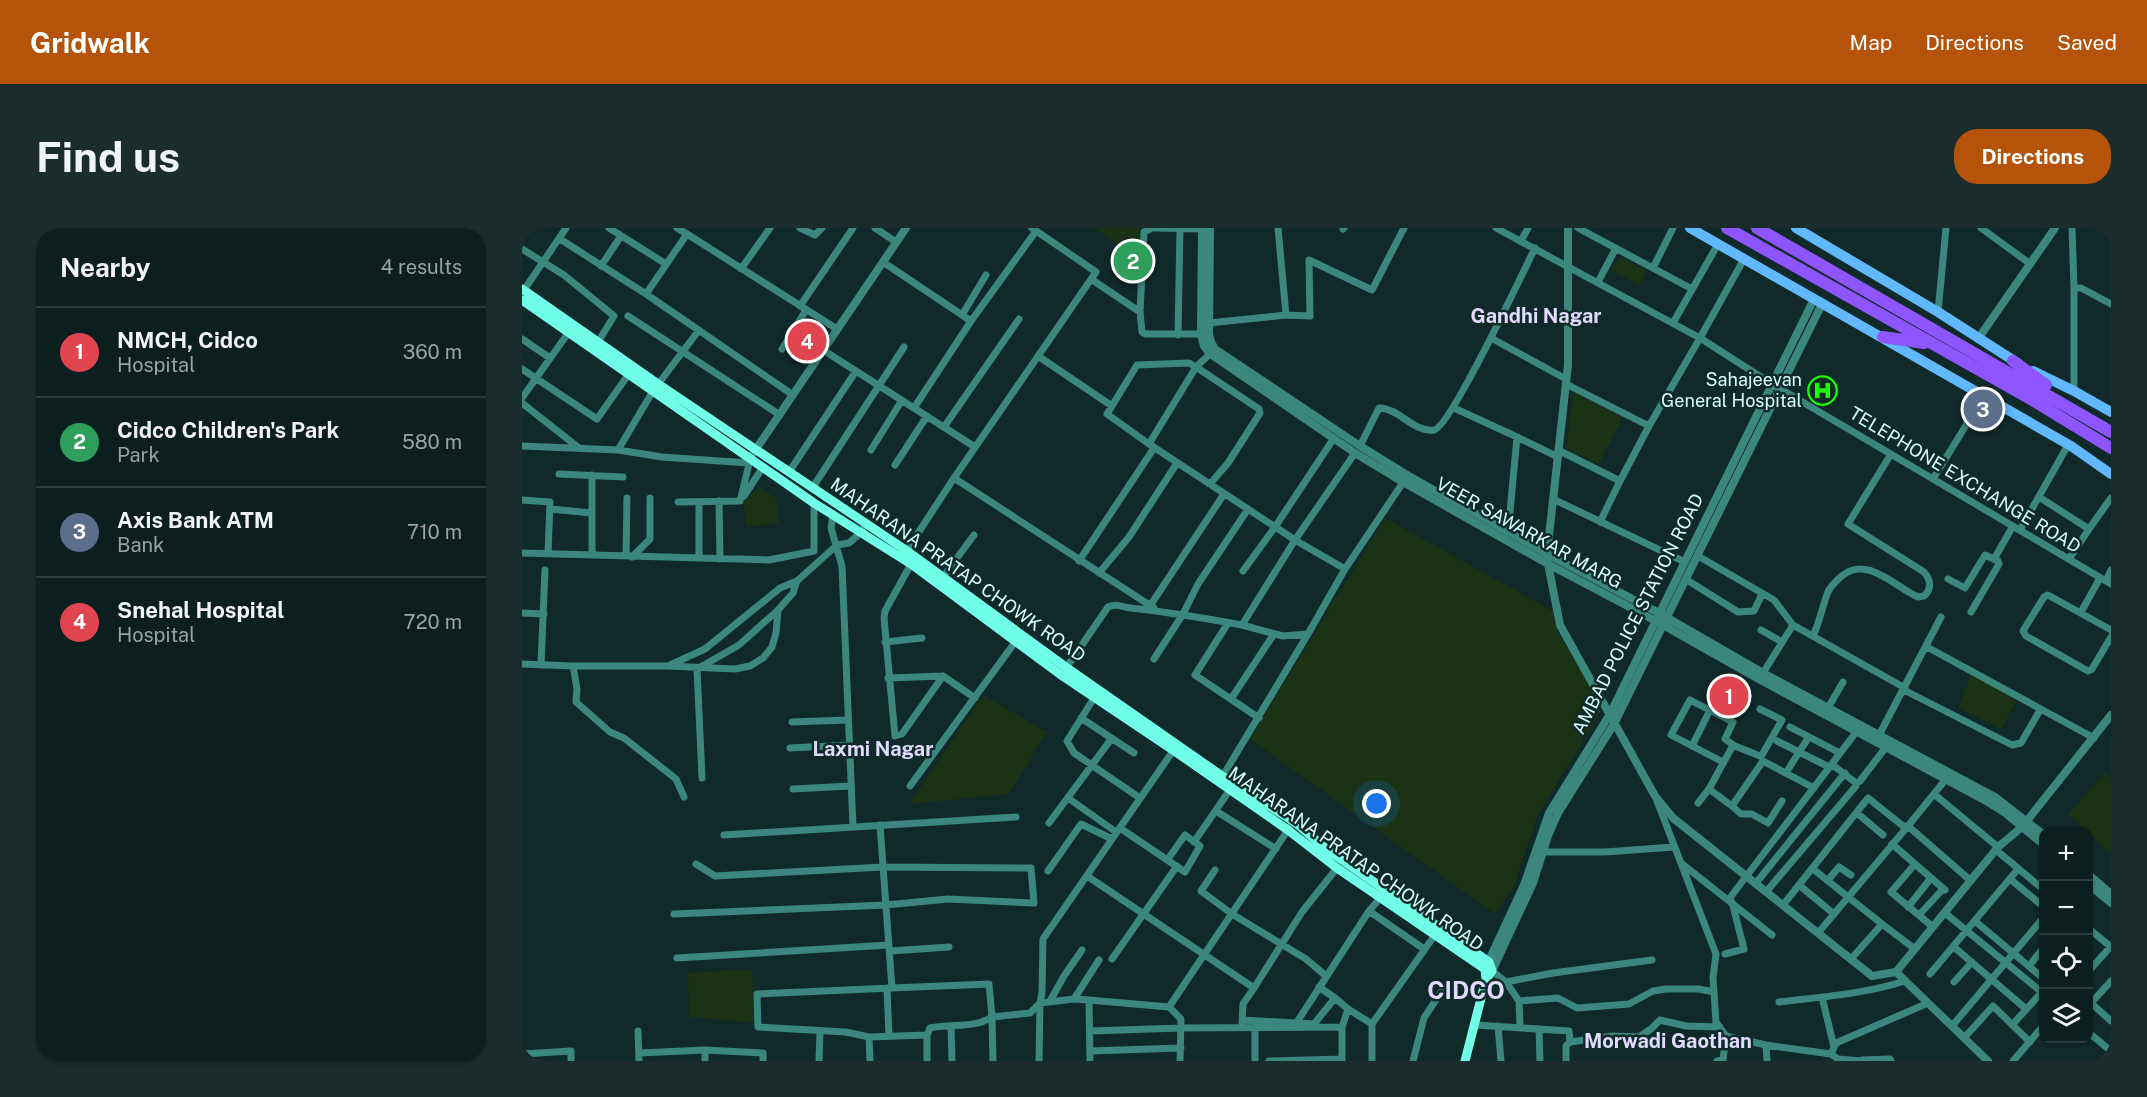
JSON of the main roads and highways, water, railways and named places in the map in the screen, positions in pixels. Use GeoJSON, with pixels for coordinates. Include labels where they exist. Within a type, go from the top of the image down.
{"type":"FeatureCollection","features":[{"type":"Feature","properties":{"kind":"highway"},"geometry":{"type":"LineString","coordinates":[[1727,228],[2029,398],[2111,448]]}},
{"type":"Feature","properties":{"kind":"highway"},"geometry":{"type":"LineString","coordinates":[[1758,228],[2111,432]]}},
{"type":"Feature","properties":{"kind":"highway"},"geometry":{"type":"LineString","coordinates":[[1883,337],[1931,344]]}},
{"type":"Feature","properties":{"kind":"highway"},"geometry":{"type":"LineString","coordinates":[[2013,361],[2061,396],[2066,404]]}},
{"type":"Feature","properties":{"kind":"main road"},"geometry":{"type":"LineString","coordinates":[[1690,228],[2068,445],[2111,474]]}},
{"type":"Feature","properties":{"kind":"main road"},"geometry":{"type":"LineString","coordinates":[[1796,228],[1815,233],[2013,361],[2111,412]]}},
{"type":"Feature","properties":{"kind":"main road","name":"MAHARANA PRATAP CHOWK ROAD"},"geometry":{"type":"LineString","coordinates":[[523,293],[628,375],[656,388]]}},
{"type":"Feature","properties":{"kind":"main road","name":"MAHARANA PRATAP CHOWK ROAD"},"geometry":{"type":"LineString","coordinates":[[571,329],[598,342],[656,388],[814,503],[860,533],[943,577],[1018,638]]}},
{"type":"Feature","properties":{"kind":"main road","name":"MAHARANA PRATAP CHOWK ROAD"},"geometry":{"type":"LineString","coordinates":[[752,457],[789,472],[813,487],[867,524],[904,555],[911,564],[1064,672],[1220,780],[1294,821],[1325,848],[1488,970]]}},
{"type":"Feature","properties":{"kind":"main road","name":"MAHARANA PRATAP CHOWK ROAD"},"geometry":{"type":"LineString","coordinates":[[1064,672],[1094,698],[1175,747]]}},
{"type":"Feature","properties":{"kind":"main road","name":"MAHARANA PRATAP CHOWK ROAD"},"geometry":{"type":"LineString","coordinates":[[1220,780],[1229,790],[1288,830],[1337,868],[1437,931]]}},
{"type":"Feature","properties":{"kind":"main road","name":"AMBAD POLICE STATION ROAD"},"geometry":{"type":"LineString","coordinates":[[1465,1061],[1488,970]]}},
{"type":"Feature","properties":{"kind":"place","name":"Cidco Children's Park"},"geometry":{"type":"Point","coordinates":[1133,261]}},
{"type":"Feature","properties":{"kind":"place","name":"Snehal Hospital"},"geometry":{"type":"Point","coordinates":[807,341]}},
{"type":"Feature","properties":{"kind":"place","name":"Sahajeevan General Hospital"},"geometry":{"type":"Point","coordinates":[1823,390]}},
{"type":"Feature","properties":{"kind":"place","name":"Axis Bank ATM"},"geometry":{"type":"Point","coordinates":[1983,409]}},
{"type":"Feature","properties":{"kind":"place","name":"NMCH, Cidco"},"geometry":{"type":"Point","coordinates":[1729,696]}},
{"type":"Feature","properties":{"kind":"district","name":"Gandhi Nagar"},"geometry":{"type":"Point","coordinates":[1536,316]}},
{"type":"Feature","properties":{"kind":"district","name":"Laxmi Nagar"},"geometry":{"type":"Point","coordinates":[873,749]}},
{"type":"Feature","properties":{"kind":"district","name":"CIDCO"},"geometry":{"type":"Point","coordinates":[1466,991]}},
{"type":"Feature","properties":{"kind":"district","name":"Morwadi Gaothan"},"geometry":{"type":"Point","coordinates":[1668,1041]}}]}
